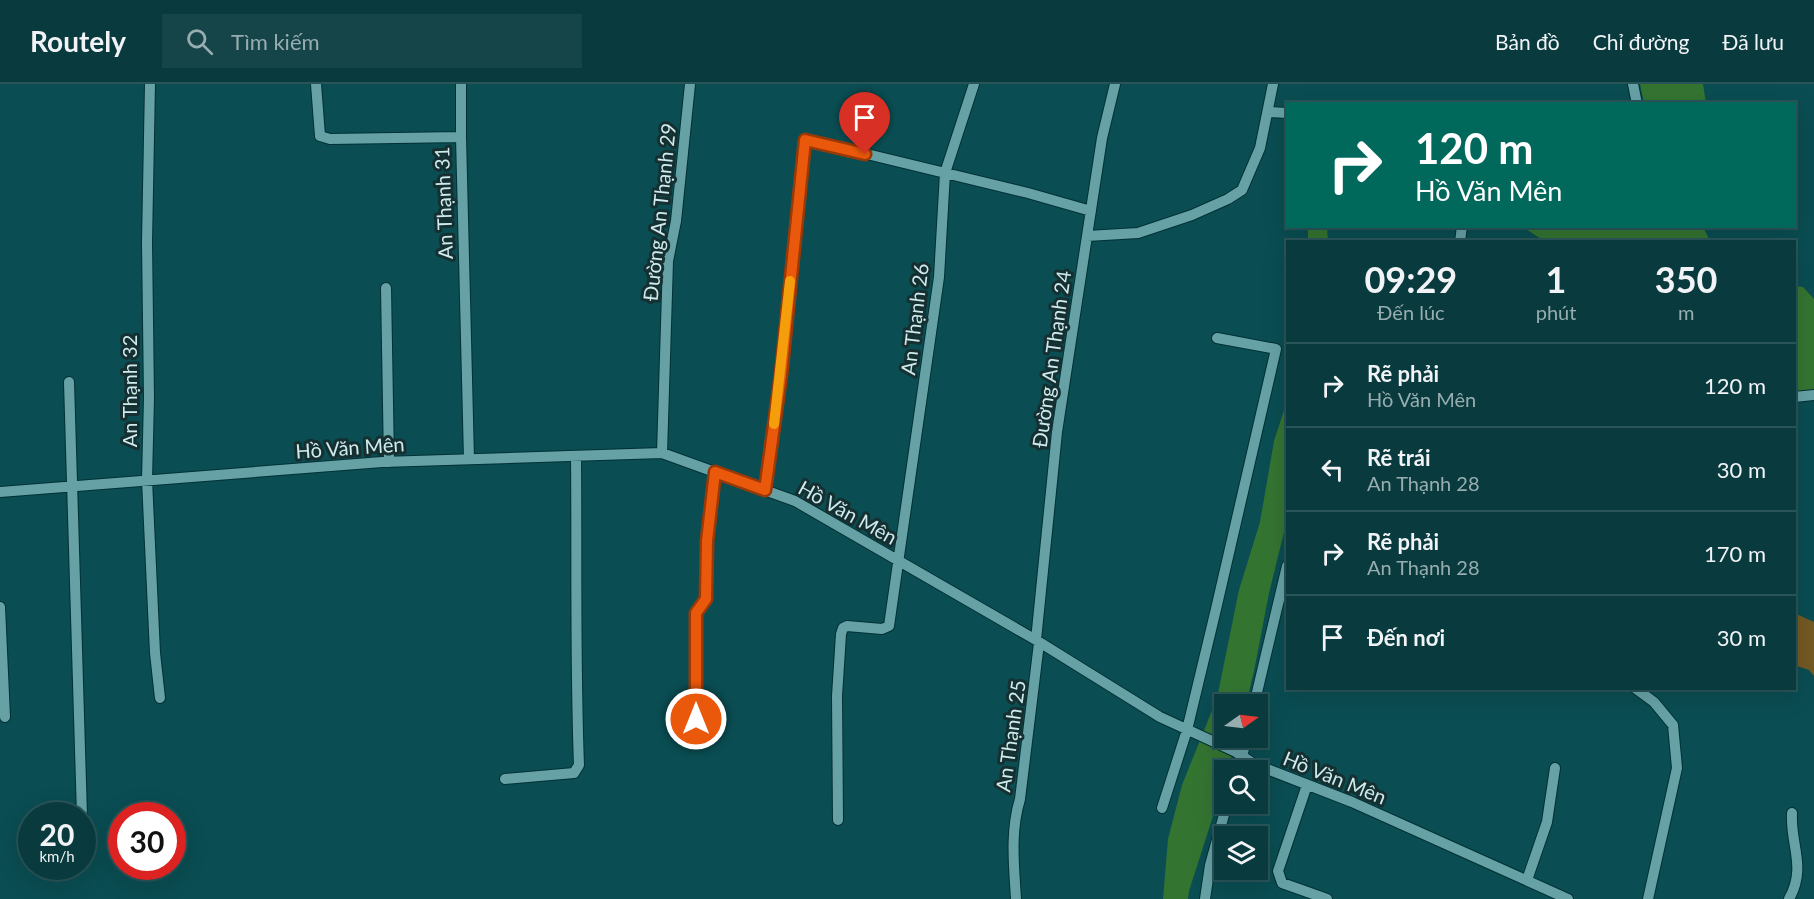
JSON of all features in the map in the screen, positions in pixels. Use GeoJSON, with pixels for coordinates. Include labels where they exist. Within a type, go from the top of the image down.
{"type":"FeatureCollection","features":[{"type":"Feature","properties":{"kind":"street","name":"An Thạnh 32"},"geometry":{"type":"LineString","coordinates":[[150,84],[147,242],[149,398],[147,480],[155,652],[160,698]]}},
{"type":"Feature","properties":{"kind":"street","name":"An Thạnh 31"},"geometry":{"type":"LineString","coordinates":[[316,84],[320,136],[330,139],[461,137],[468,459]]}},
{"type":"Feature","properties":{"kind":"street"},"geometry":{"type":"LineString","coordinates":[[461,84],[461,137]]}},
{"type":"Feature","properties":{"kind":"street","name":"Đường An Thạnh 29"},"geometry":{"type":"LineString","coordinates":[[662,453],[668,261],[676,222],[690,84]]}},
{"type":"Feature","properties":{"kind":"street","name":"An Thạnh 26"},"geometry":{"type":"LineString","coordinates":[[837,820],[837,696],[841,634],[843,628],[847,626],[882,629],[889,626],[939,277],[945,173],[974,84]]}},
{"type":"Feature","properties":{"kind":"street","name":"Đường An Thạnh 24"},"geometry":{"type":"LineString","coordinates":[[1037,641],[1057,432],[1102,138],[1115,84]]}},
{"type":"Feature","properties":{"kind":"street"},"geometry":{"type":"LineString","coordinates":[[1087,236],[1138,233],[1192,215],[1242,190],[1260,148],[1273,84]]}},
{"type":"Feature","properties":{"kind":"street"},"geometry":{"type":"LineString","coordinates":[[1633,84],[1637,102]]}},
{"type":"Feature","properties":{"kind":"street"},"geometry":{"type":"LineString","coordinates":[[1268,112],[1286,113]]}},
{"type":"Feature","properties":{"kind":"street"},"geometry":{"type":"LineString","coordinates":[[765,490],[781,375],[805,140],[1028,193],[1091,211]]}},
{"type":"Feature","properties":{"kind":"street"},"geometry":{"type":"LineString","coordinates":[[386,288],[389,462]]}},
{"type":"Feature","properties":{"kind":"street"},"geometry":{"type":"LineString","coordinates":[[1162,808],[1191,732],[1276,349],[1217,338]]}},
{"type":"Feature","properties":{"kind":"street"},"geometry":{"type":"LineString","coordinates":[[69,382],[82,802]]}},
{"type":"Feature","properties":{"kind":"street"},"geometry":{"type":"LineString","coordinates":[[1796,397],[1814,395]]}},
{"type":"Feature","properties":{"kind":"street","name":"Hồ Văn Mên"},"geometry":{"type":"LineString","coordinates":[[0,492],[389,462],[662,453],[795,501],[1037,641],[1161,717],[1248,760]]}},
{"type":"Feature","properties":{"kind":"street"},"geometry":{"type":"LineString","coordinates":[[505,779],[574,773],[579,765],[576,456]]}},
{"type":"Feature","properties":{"kind":"street"},"geometry":{"type":"LineString","coordinates":[[696,719],[696,613],[706,599],[707,541],[715,472]]}},
{"type":"Feature","properties":{"kind":"street"},"geometry":{"type":"LineString","coordinates":[[1257,694],[1286,570]]}},
{"type":"Feature","properties":{"kind":"street"},"geometry":{"type":"LineString","coordinates":[[0,607],[5,717]]}},
{"type":"Feature","properties":{"kind":"street","name":"An Thạnh 25"},"geometry":{"type":"LineString","coordinates":[[1016,899],[1013,833],[1023,777],[1037,641]]}},
{"type":"Feature","properties":{"kind":"street"},"geometry":{"type":"LineString","coordinates":[[1638,690],[1654,702],[1673,725],[1677,768],[1648,899]]}},
{"type":"Feature","properties":{"kind":"street"},"geometry":{"type":"LineString","coordinates":[[1239,754],[1242,748]]}},
{"type":"Feature","properties":{"kind":"street"},"geometry":{"type":"LineString","coordinates":[[1527,880],[1547,822],[1555,768]]}},
{"type":"Feature","properties":{"kind":"street","name":"Hồ Văn Mên"},"geometry":{"type":"LineString","coordinates":[[1268,770],[1352,802],[1527,880],[1546,894],[1568,899]]}},
{"type":"Feature","properties":{"kind":"street"},"geometry":{"type":"LineString","coordinates":[[1307,785],[1278,872],[1282,883],[1327,899]]}},
{"type":"Feature","properties":{"kind":"street"},"geometry":{"type":"LineString","coordinates":[[1790,899],[1796,887],[1799,870],[1791,829],[1792,813]]}},
{"type":"Feature","properties":{"kind":"street"},"geometry":{"type":"LineString","coordinates":[[1204,899],[1210,865],[1224,814]]}},
{"type":"Feature","properties":{"kind":"shaded area"},"geometry":{"type":"Polygon","coordinates":[[[1640,84],[1703,84],[1706,102],[1644,102],[1640,84]]]}},
{"type":"Feature","properties":{"kind":"shaded area"},"geometry":{"type":"Polygon","coordinates":[[[1308,228],[1327,228],[1328,240],[1308,240],[1308,228]]]}},
{"type":"Feature","properties":{"kind":"shaded area"},"geometry":{"type":"Polygon","coordinates":[[[1524,228],[1704,228],[1710,240],[1542,240],[1524,228]]]}},
{"type":"Feature","properties":{"kind":"shaded area"},"geometry":{"type":"Polygon","coordinates":[[[1796,286],[1803,287],[1814,299],[1814,393],[1796,398],[1796,286]]]}},
{"type":"Feature","properties":{"kind":"shaded area"},"geometry":{"type":"Polygon","coordinates":[[[1286,404],[1286,524],[1269,593],[1254,671],[1249,694],[1218,694],[1239,590],[1260,522],[1274,441],[1286,404]]]}},
{"type":"Feature","properties":{"kind":"shaded area"},"geometry":{"type":"Polygon","coordinates":[[[1796,614],[1814,622],[1814,676],[1809,670],[1796,666],[1796,614]]]}},
{"type":"Feature","properties":{"kind":"shaded area"},"geometry":{"type":"Polygon","coordinates":[[[1214,705],[1214,748],[1234,748],[1230,760],[1214,760],[1214,813],[1188,899],[1163,899],[1168,839],[1182,785],[1214,705]]]}},
{"type":"Feature","properties":{"kind":"slow traffic"},"geometry":{"type":"LineString","coordinates":[[774,424],[790,281]]}},
{"type":"Feature","properties":{"kind":"route"},"geometry":{"type":"LineString","coordinates":[[696,719],[696,613],[706,599],[707,541],[715,472],[765,490],[781,375],[805,140],[865,154]]}}]}
